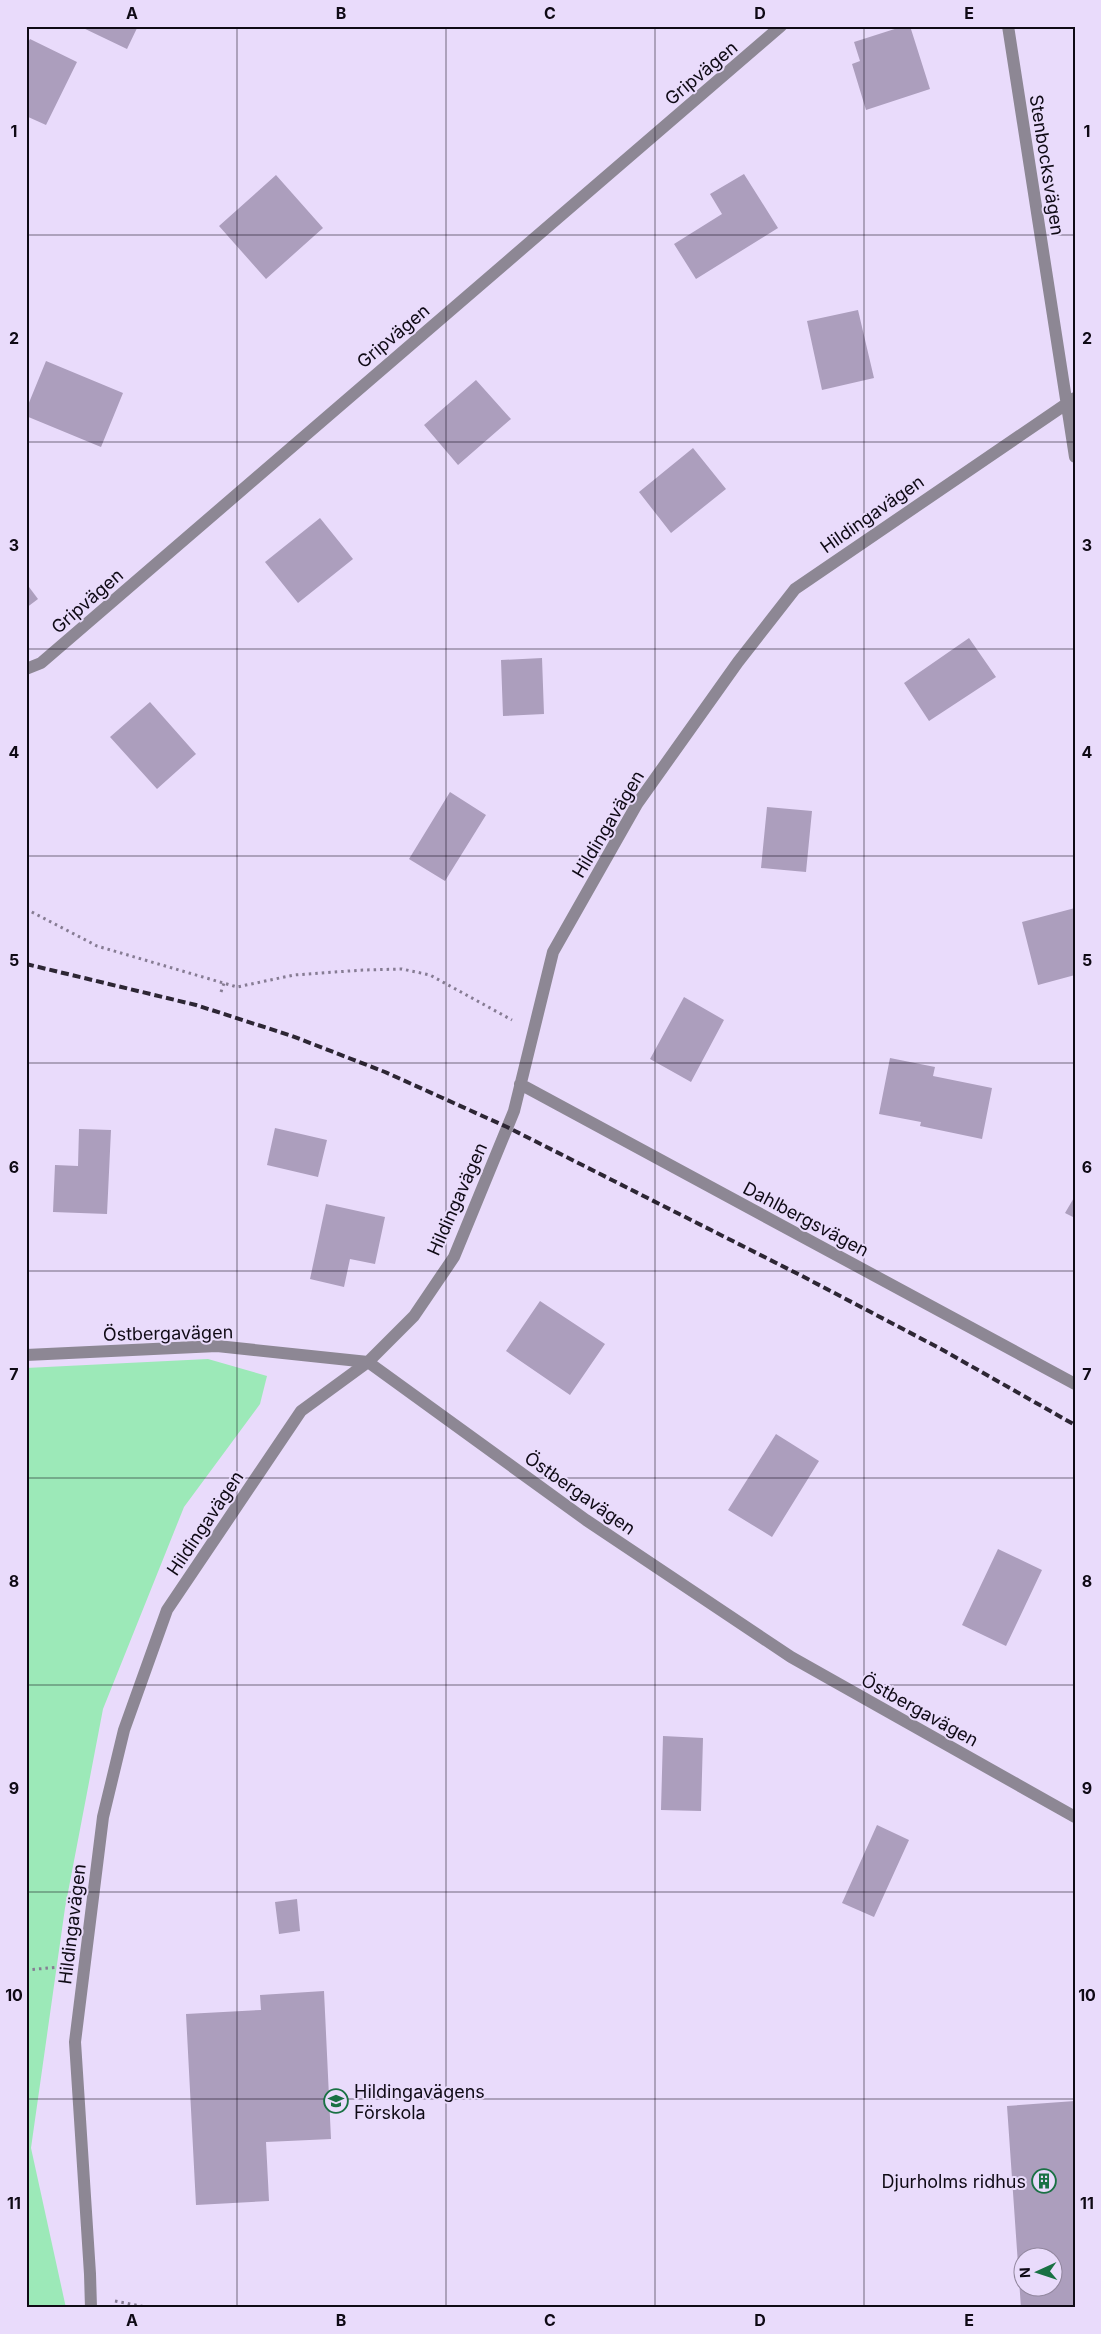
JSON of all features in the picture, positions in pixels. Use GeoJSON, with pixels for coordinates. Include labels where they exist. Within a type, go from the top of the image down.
{"type":"FeatureCollection","features":[{"type":"Feature","properties":{"kind":"street","name":"Gripvägen"},"geometry":{"type":"LineString","coordinates":[[26,669],[41,663],[49,657],[781,26]]}},
{"type":"Feature","properties":{"kind":"street","name":"Stenbocksvägen"},"geometry":{"type":"LineString","coordinates":[[1008,26],[1070,400],[1075,456]]}},
{"type":"Feature","properties":{"kind":"street","name":"Hildingavägen"},"geometry":{"type":"LineString","coordinates":[[91,2302],[75,2042],[104,1817],[124,1730],[167,1610],[301,1411],[368,1362],[414,1316],[454,1257],[514,1111],[554,952],[637,804],[738,662],[795,589],[1070,400]]}},
{"type":"Feature","properties":{"kind":"street","name":"Dahlbergsvägen"},"geometry":{"type":"LineString","coordinates":[[520,1084],[1075,1384]]}},
{"type":"Feature","properties":{"kind":"street","name":"Östbergavägen"},"geometry":{"type":"LineString","coordinates":[[26,1355],[218,1346],[368,1362],[586,1520],[791,1658],[1075,1816]]}},
{"type":"Feature","properties":{"kind":"path"},"geometry":{"type":"LineString","coordinates":[[26,909],[97,946],[238,987],[294,975],[364,970],[402,969],[430,974],[534,1031]]}},
{"type":"Feature","properties":{"kind":"path"},"geometry":{"type":"LineString","coordinates":[[221,992],[224,983]]}},
{"type":"Feature","properties":{"kind":"path"},"geometry":{"type":"LineString","coordinates":[[26,1970],[44,1967],[84,1966]]}},
{"type":"Feature","properties":{"kind":"path"},"geometry":{"type":"LineString","coordinates":[[91,2302],[151,2308]]}},
{"type":"Feature","properties":{"kind":"green space"},"geometry":{"type":"Polygon","coordinates":[[[208,1359],[267,1376],[260,1404],[184,1507],[103,1709],[65,1908],[31,2148],[66,2308],[26,2308],[26,1368],[208,1359]]]}},
{"type":"Feature","properties":{"kind":"building"},"geometry":{"type":"Polygon","coordinates":[[[79,26],[138,26],[127,49],[79,26]]]}},
{"type":"Feature","properties":{"kind":"building"},"geometry":{"type":"Polygon","coordinates":[[[904,26],[910,26],[930,89],[866,110],[852,64],[860,61],[854,42],[904,26]]]}},
{"type":"Feature","properties":{"kind":"building"},"geometry":{"type":"Polygon","coordinates":[[[30,39],[77,62],[46,125],[26,116],[26,46],[30,39]]]}},
{"type":"Feature","properties":{"kind":"building"},"geometry":{"type":"Polygon","coordinates":[[[744,174],[778,228],[696,279],[674,244],[722,214],[710,194],[744,174]]]}},
{"type":"Feature","properties":{"kind":"building"},"geometry":{"type":"Polygon","coordinates":[[[276,175],[323,228],[266,279],[219,226],[276,175]]]}},
{"type":"Feature","properties":{"kind":"building"},"geometry":{"type":"Polygon","coordinates":[[[858,310],[874,378],[822,390],[807,321],[858,310]]]}},
{"type":"Feature","properties":{"kind":"building"},"geometry":{"type":"Polygon","coordinates":[[[46,361],[123,393],[101,447],[26,416],[26,410],[46,361]]]}},
{"type":"Feature","properties":{"kind":"building"},"geometry":{"type":"Polygon","coordinates":[[[476,380],[511,419],[458,465],[424,425],[476,380]]]}},
{"type":"Feature","properties":{"kind":"building"},"geometry":{"type":"Polygon","coordinates":[[[693,448],[726,489],[671,533],[639,492],[693,448]]]}},
{"type":"Feature","properties":{"kind":"building"},"geometry":{"type":"Polygon","coordinates":[[[320,518],[353,559],[298,603],[265,562],[320,518]]]}},
{"type":"Feature","properties":{"kind":"building"},"geometry":{"type":"Polygon","coordinates":[[[26,583],[38,599],[26,608],[26,583]]]}},
{"type":"Feature","properties":{"kind":"building"},"geometry":{"type":"Polygon","coordinates":[[[969,638],[996,677],[929,721],[904,683],[969,638]]]}},
{"type":"Feature","properties":{"kind":"building"},"geometry":{"type":"Polygon","coordinates":[[[542,658],[544,714],[503,716],[501,660],[542,658]]]}},
{"type":"Feature","properties":{"kind":"building"},"geometry":{"type":"Polygon","coordinates":[[[150,702],[196,754],[157,789],[110,737],[150,702]]]}},
{"type":"Feature","properties":{"kind":"building"},"geometry":{"type":"Polygon","coordinates":[[[450,792],[486,815],[445,881],[409,859],[450,792]]]}},
{"type":"Feature","properties":{"kind":"building"},"geometry":{"type":"Polygon","coordinates":[[[767,807],[812,811],[806,872],[761,868],[767,807]]]}},
{"type":"Feature","properties":{"kind":"building"},"geometry":{"type":"Polygon","coordinates":[[[1075,908],[1075,975],[1038,985],[1022,922],[1075,908]]]}},
{"type":"Feature","properties":{"kind":"building"},"geometry":{"type":"Polygon","coordinates":[[[684,997],[724,1020],[691,1082],[650,1059],[684,997]]]}},
{"type":"Feature","properties":{"kind":"building"},"geometry":{"type":"Polygon","coordinates":[[[890,1058],[935,1067],[933,1076],[992,1088],[982,1139],[920,1126],[921,1122],[879,1114],[890,1058]]]}},
{"type":"Feature","properties":{"kind":"building"},"geometry":{"type":"Polygon","coordinates":[[[275,1128],[327,1140],[318,1177],[267,1165],[275,1128]]]}},
{"type":"Feature","properties":{"kind":"building"},"geometry":{"type":"Polygon","coordinates":[[[79,1129],[111,1130],[107,1214],[53,1212],[55,1165],[78,1166],[79,1129]]]}},
{"type":"Feature","properties":{"kind":"building"},"geometry":{"type":"Polygon","coordinates":[[[1075,1196],[1075,1218],[1065,1213],[1075,1196]]]}},
{"type":"Feature","properties":{"kind":"building"},"geometry":{"type":"Polygon","coordinates":[[[326,1204],[385,1217],[375,1264],[350,1259],[344,1287],[310,1279],[326,1204]]]}},
{"type":"Feature","properties":{"kind":"building"},"geometry":{"type":"Polygon","coordinates":[[[540,1301],[605,1344],[570,1395],[506,1351],[540,1301]]]}},
{"type":"Feature","properties":{"kind":"building"},"geometry":{"type":"Polygon","coordinates":[[[776,1434],[819,1461],[772,1537],[728,1510],[776,1434]]]}},
{"type":"Feature","properties":{"kind":"building"},"geometry":{"type":"Polygon","coordinates":[[[998,1549],[1042,1570],[1006,1646],[962,1625],[998,1549]]]}},
{"type":"Feature","properties":{"kind":"building"},"geometry":{"type":"Polygon","coordinates":[[[663,1736],[703,1738],[701,1811],[661,1810],[663,1736]]]}},
{"type":"Feature","properties":{"kind":"building"},"geometry":{"type":"Polygon","coordinates":[[[877,1825],[909,1840],[874,1917],[842,1903],[877,1825]]]}},
{"type":"Feature","properties":{"kind":"building"},"geometry":{"type":"Polygon","coordinates":[[[297,1899],[300,1931],[279,1934],[275,1902],[297,1899]]]}},
{"type":"Feature","properties":{"kind":"building"},"geometry":{"type":"Polygon","coordinates":[[[324,1991],[331,2139],[266,2142],[269,2201],[196,2205],[186,2014],[261,2010],[260,1995],[324,1991]]]}},
{"type":"Feature","properties":{"kind":"building","name":"Djurholms ridhus"},"geometry":{"type":"Polygon","coordinates":[[[1075,2101],[1075,2308],[1021,2308],[1020,2296],[1064,2296],[1064,2246],[1017,2246],[1007,2106],[1075,2101]]]}},
{"type":"Feature","properties":{"kind":"railway"},"geometry":{"type":"LineString","coordinates":[[26,964],[196,1005],[292,1036],[385,1072],[507,1127],[802,1276],[941,1349],[1075,1425]]}},
{"type":"Feature","properties":{"kind":"place","name":"Hildingavägens Förskola"},"geometry":{"type":"Point","coordinates":[336,2101]}},
{"type":"Feature","properties":{"kind":"place","name":"Djurholms ridhus"},"geometry":{"type":"Point","coordinates":[1044,2181]}}]}
